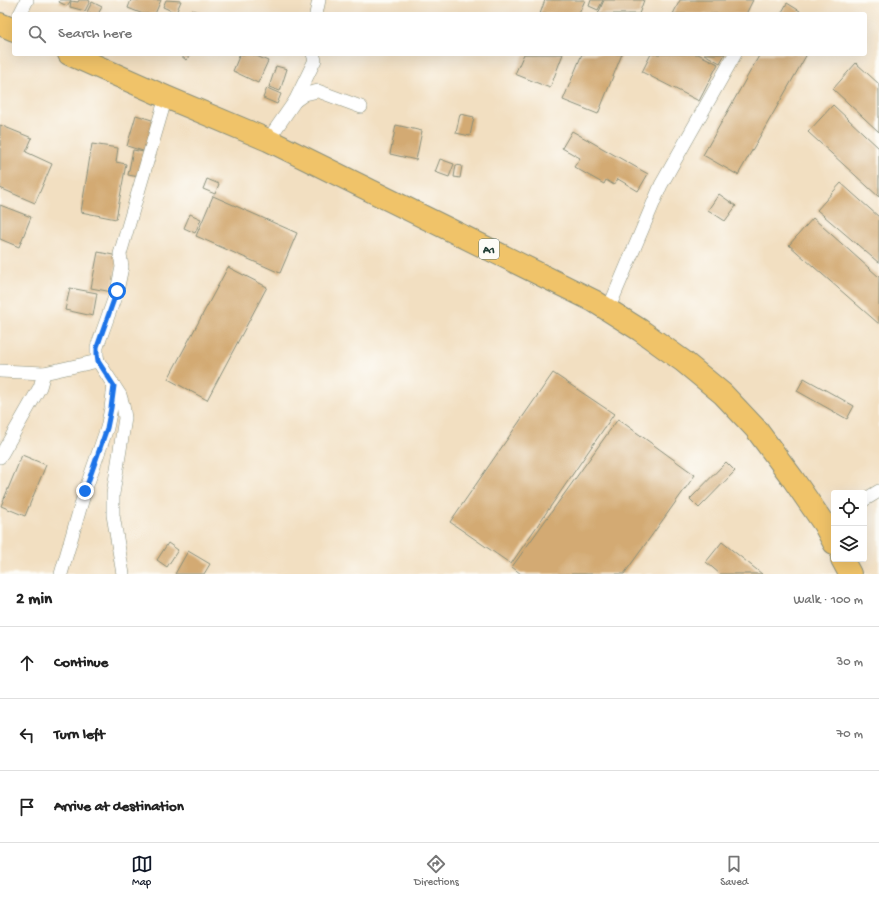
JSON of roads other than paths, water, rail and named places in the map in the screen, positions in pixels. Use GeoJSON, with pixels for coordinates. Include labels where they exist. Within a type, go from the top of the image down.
{"type":"FeatureCollection","features":[{"type":"Feature","properties":{"kind":"highway","name":"A1"},"geometry":{"type":"LineString","coordinates":[[74,56],[268,140],[594,301],[640,330],[683,361],[723,394],[756,429],[793,479],[829,521]]}},
{"type":"Feature","properties":{"kind":"highway"},"geometry":{"type":"LineString","coordinates":[[844,562],[850,574]]}},
{"type":"Feature","properties":{"kind":"street"},"geometry":{"type":"LineString","coordinates":[[20,12],[27,0]]}},
{"type":"Feature","properties":{"kind":"street"},"geometry":{"type":"LineString","coordinates":[[316,12],[319,0]]}},
{"type":"Feature","properties":{"kind":"street"},"geometry":{"type":"LineString","coordinates":[[268,140],[295,101],[315,60],[314,56]]}},
{"type":"Feature","properties":{"kind":"street"},"geometry":{"type":"LineString","coordinates":[[608,310],[661,185],[734,56]]}},
{"type":"Feature","properties":{"kind":"street"},"geometry":{"type":"LineString","coordinates":[[295,101],[305,94],[318,91],[361,107]]}},
{"type":"Feature","properties":{"kind":"street"},"geometry":{"type":"LineString","coordinates":[[123,574],[113,515],[113,494],[125,418],[120,395],[98,361],[97,347],[117,291],[122,267],[120,254],[166,97]]}},
{"type":"Feature","properties":{"kind":"street"},"geometry":{"type":"LineString","coordinates":[[0,371],[44,373],[98,361]]}},
{"type":"Feature","properties":{"kind":"street"},"geometry":{"type":"LineString","coordinates":[[0,457],[40,387],[44,373]]}},
{"type":"Feature","properties":{"kind":"street"},"geometry":{"type":"LineString","coordinates":[[61,574],[85,491],[107,428],[114,386]]}},
{"type":"Feature","properties":{"kind":"street"},"geometry":{"type":"LineString","coordinates":[[867,498],[879,490]]}}]}
